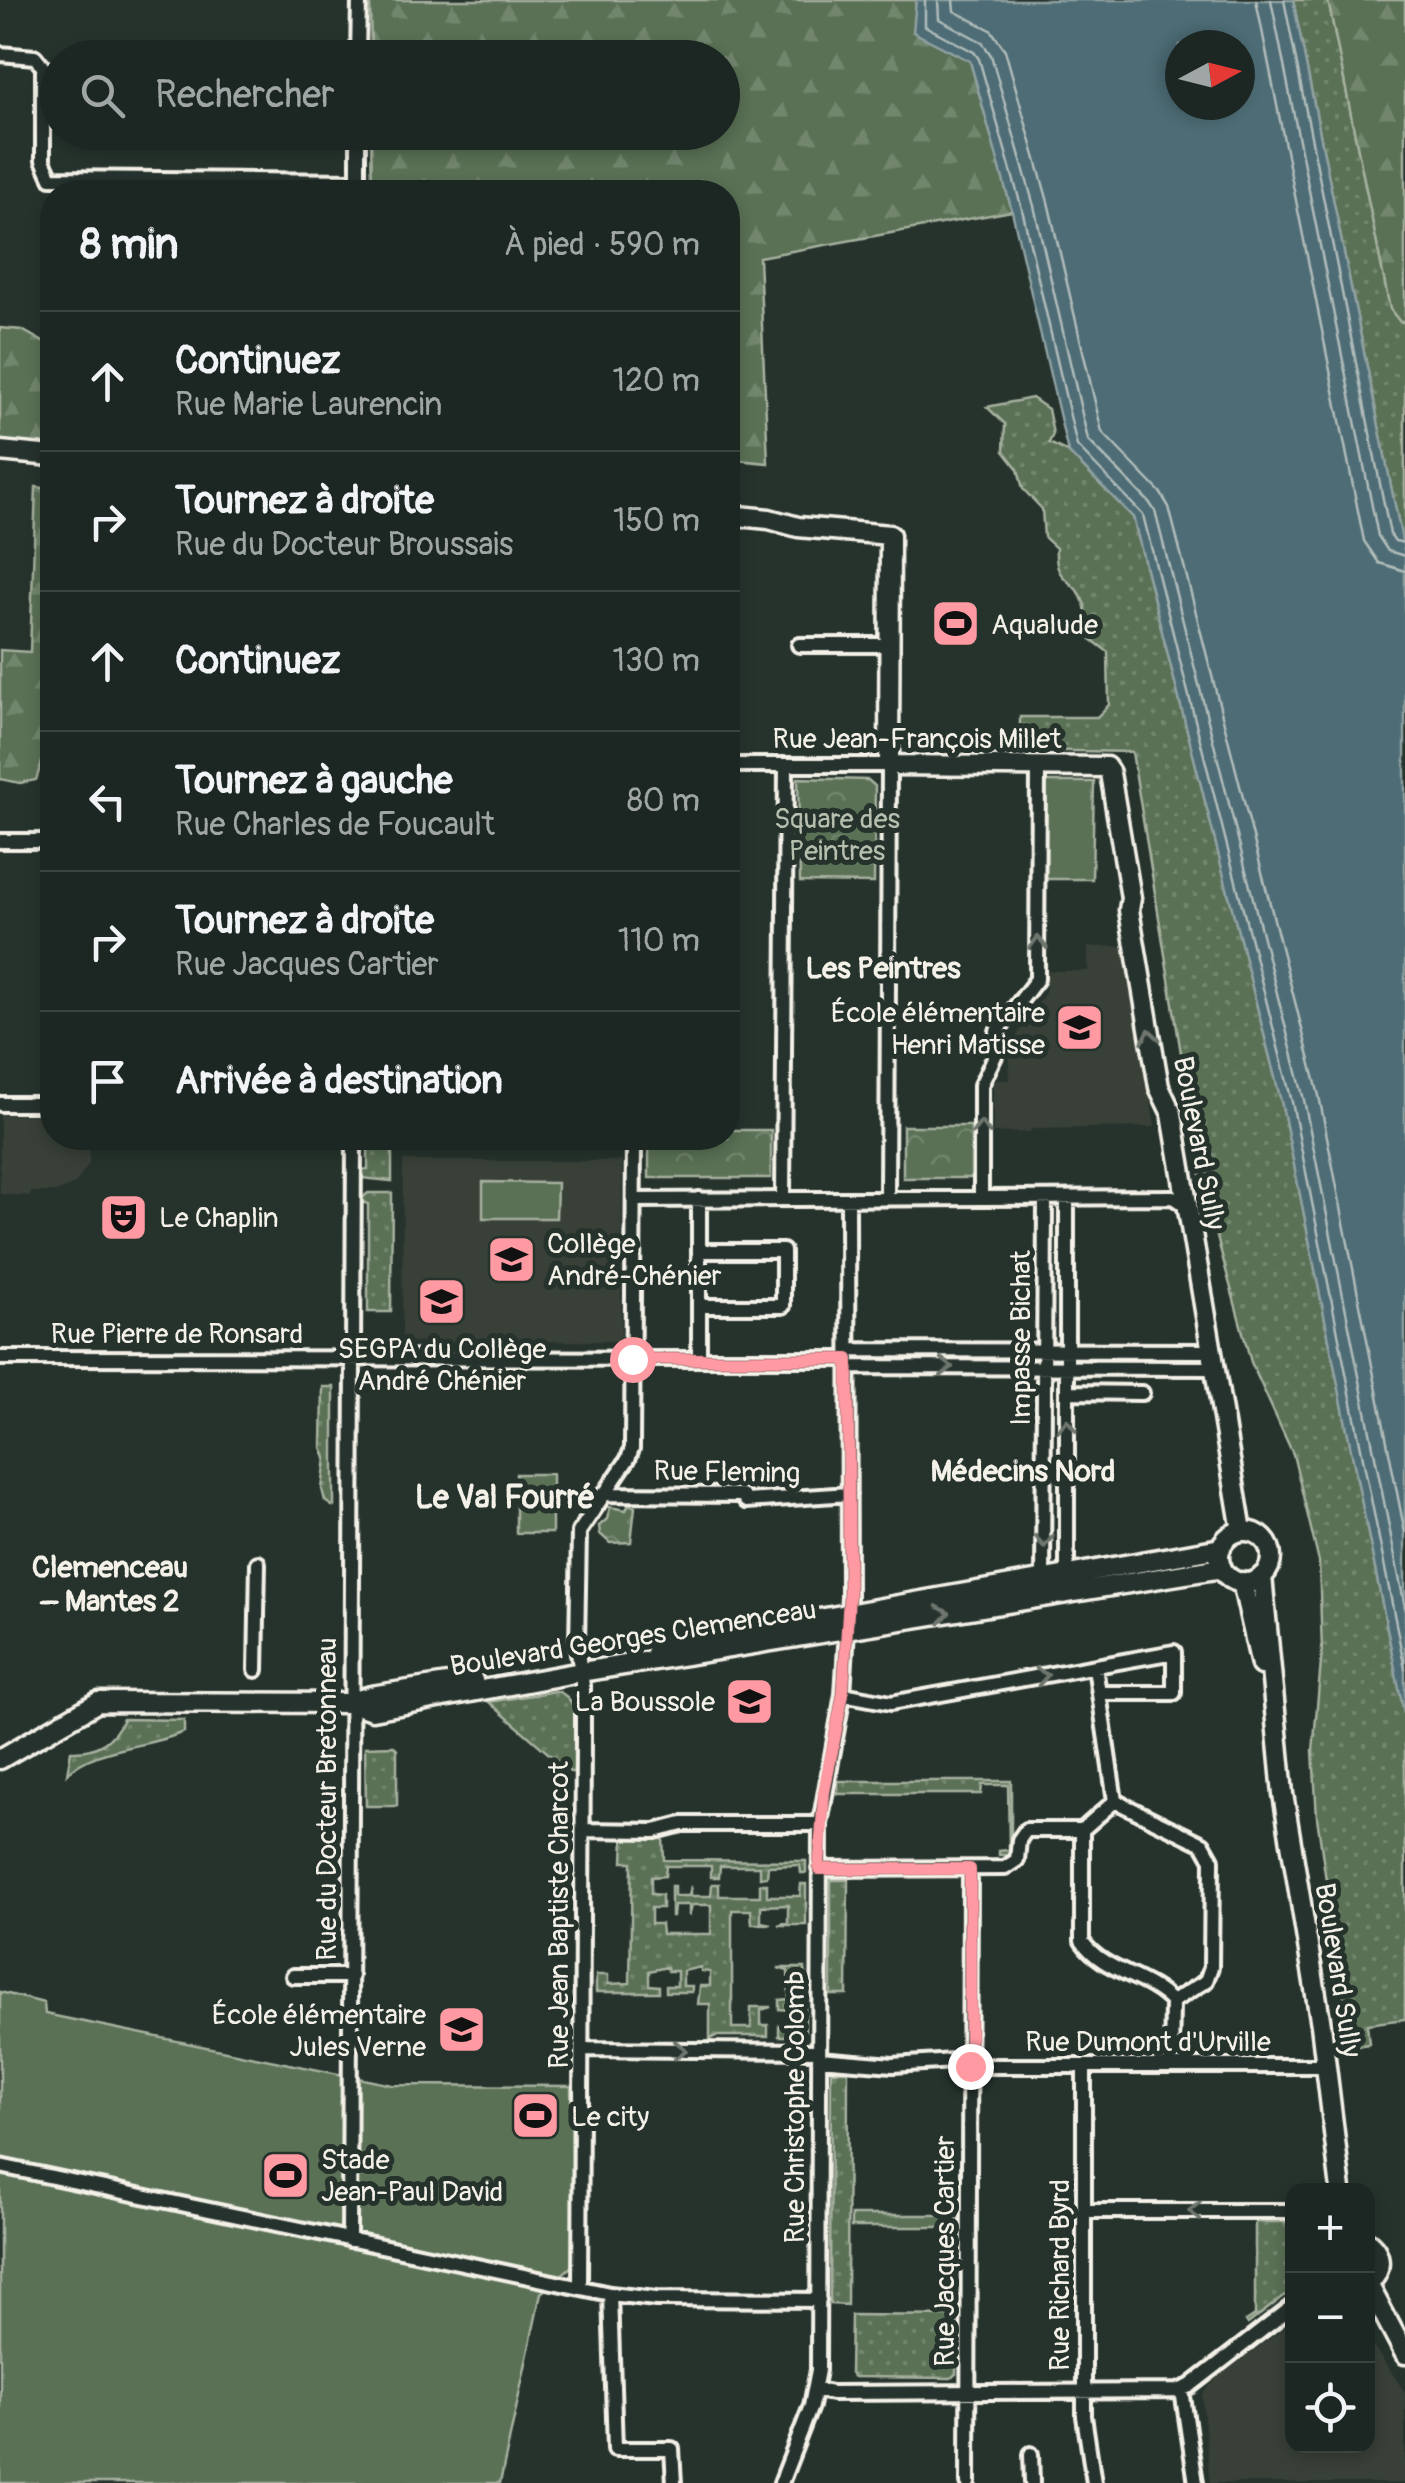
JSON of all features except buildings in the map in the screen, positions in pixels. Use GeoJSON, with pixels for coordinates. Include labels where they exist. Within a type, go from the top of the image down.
{"type":"FeatureCollection","features":[{"type":"Feature","properties":{"kind":"main road"},"geometry":{"type":"LineString","coordinates":[[0,451],[40,455]]}},
{"type":"Feature","properties":{"kind":"main road"},"geometry":{"type":"LineString","coordinates":[[740,516],[769,518],[798,527],[890,535],[889,765]]}},
{"type":"Feature","properties":{"kind":"main road","name":"Rue Jean-François Millet"},"geometry":{"type":"LineString","coordinates":[[889,765],[1106,767]]}},
{"type":"Feature","properties":{"kind":"main road","name":"Boulevard Sully"},"geometry":{"type":"LineString","coordinates":[[1106,767],[1160,1087],[1172,1114],[1242,1531]]}},
{"type":"Feature","properties":{"kind":"main road"},"geometry":{"type":"LineString","coordinates":[[1242,1531],[1258,1534],[1268,1546],[1270,1562],[1262,1576],[1242,1582],[1222,1568],[1221,1548],[1227,1538],[1242,1531]]}},
{"type":"Feature","properties":{"kind":"main road","name":"Boulevard Georges Clemenceau"},"geometry":{"type":"LineString","coordinates":[[1067,1584],[1221,1548]]}},
{"type":"Feature","properties":{"kind":"main road","name":"Boulevard Georges Clemenceau"},"geometry":{"type":"LineString","coordinates":[[0,1759],[98,1702],[351,1702],[1067,1584],[1222,1568]]}},
{"type":"Feature","properties":{"kind":"main road","name":"Boulevard Sully"},"geometry":{"type":"LineString","coordinates":[[1262,1576],[1279,1758]]}},
{"type":"Feature","properties":{"kind":"main road","name":"Boulevard Sully"},"geometry":{"type":"LineString","coordinates":[[1242,1582],[1279,1758],[1340,2183]]}},
{"type":"Feature","properties":{"kind":"main road"},"geometry":{"type":"LineString","coordinates":[[1375,2250],[1380,2262],[1375,2274]]}},
{"type":"Feature","properties":{"kind":"main road"},"geometry":{"type":"LineString","coordinates":[[1375,2297],[1405,2354]]}},
{"type":"Feature","properties":{"kind":"street"},"geometry":{"type":"LineString","coordinates":[[358,0],[358,40]]}},
{"type":"Feature","properties":{"kind":"street"},"geometry":{"type":"LineString","coordinates":[[0,54],[35,56],[40,63]]}},
{"type":"Feature","properties":{"kind":"street"},"geometry":{"type":"LineString","coordinates":[[43,150],[51,178],[119,180]]}},
{"type":"Feature","properties":{"kind":"street"},"geometry":{"type":"LineString","coordinates":[[358,150],[358,180]]}},
{"type":"Feature","properties":{"kind":"street"},"geometry":{"type":"LineString","coordinates":[[799,645],[890,645]]}},
{"type":"Feature","properties":{"kind":"street","name":"Rue Jean-François Millet"},"geometry":{"type":"LineString","coordinates":[[740,765],[889,765]]}},
{"type":"Feature","properties":{"kind":"street"},"geometry":{"type":"LineString","coordinates":[[782,1198],[786,765]]}},
{"type":"Feature","properties":{"kind":"street"},"geometry":{"type":"LineString","coordinates":[[887,1199],[889,765]]}},
{"type":"Feature","properties":{"kind":"street"},"geometry":{"type":"LineString","coordinates":[[981,1198],[981,1085],[994,1062],[998,1031],[1037,979],[1038,766]]}},
{"type":"Feature","properties":{"kind":"street"},"geometry":{"type":"LineString","coordinates":[[0,841],[40,841]]}},
{"type":"Feature","properties":{"kind":"street"},"geometry":{"type":"LineString","coordinates":[[0,1104],[40,1104]]}},
{"type":"Feature","properties":{"kind":"street","name":"Rue du Docteur Bretonneau"},"geometry":{"type":"LineString","coordinates":[[349,2240],[354,1150]]}},
{"type":"Feature","properties":{"kind":"street","name":"Rue Jean Baptiste Charcot"},"geometry":{"type":"LineString","coordinates":[[580,2288],[580,1532],[631,1454],[634,1150]]}},
{"type":"Feature","properties":{"kind":"street"},"geometry":{"type":"LineString","coordinates":[[634,1200],[1173,1198],[1186,1206]]}},
{"type":"Feature","properties":{"kind":"street"},"geometry":{"type":"LineString","coordinates":[[699,1199],[700,1358]]}},
{"type":"Feature","properties":{"kind":"street","name":"Impasse Bichat"},"geometry":{"type":"LineString","coordinates":[[1043,1588],[1045,1199]]}},
{"type":"Feature","properties":{"kind":"street","name":"Impasse Bichat"},"geometry":{"type":"LineString","coordinates":[[1067,1199],[1067,1584]]}},
{"type":"Feature","properties":{"kind":"street","name":"Rue Christophe Colomb"},"geometry":{"type":"LineString","coordinates":[[781,2483],[816,2390],[820,1824],[843,1694],[847,1622],[848,1200]]}},
{"type":"Feature","properties":{"kind":"street"},"geometry":{"type":"LineString","coordinates":[[699,1251],[784,1252],[783,1306],[700,1306]]}},
{"type":"Feature","properties":{"kind":"street"},"geometry":{"type":"LineString","coordinates":[[849,1359],[1044,1350],[1211,1359]]}},
{"type":"Feature","properties":{"kind":"street","name":"Rue Pierre de Ronsard"},"geometry":{"type":"LineString","coordinates":[[0,1358],[849,1359]]}},
{"type":"Feature","properties":{"kind":"street"},"geometry":{"type":"LineString","coordinates":[[849,1359],[1068,1368],[1211,1359]]}},
{"type":"Feature","properties":{"kind":"street"},"geometry":{"type":"LineString","coordinates":[[1067,1392],[1142,1392]]}},
{"type":"Feature","properties":{"kind":"street","name":"Rue Fleming"},"geometry":{"type":"LineString","coordinates":[[603,1494],[742,1495],[746,1502],[849,1494]]}},
{"type":"Feature","properties":{"kind":"street"},"geometry":{"type":"LineString","coordinates":[[256,1670],[258,1563]]}},
{"type":"Feature","properties":{"kind":"street"},"geometry":{"type":"LineString","coordinates":[[843,1694],[890,1703],[1174,1652],[1174,1693],[1101,1693]]}},
{"type":"Feature","properties":{"kind":"street"},"geometry":{"type":"LineString","coordinates":[[1096,1667],[1115,1801]]}},
{"type":"Feature","properties":{"kind":"street"},"geometry":{"type":"LineString","coordinates":[[819,1869],[1010,1866],[1017,1860],[1019,1840],[1026,1830],[1082,1830],[1115,1801]]}},
{"type":"Feature","properties":{"kind":"street"},"geometry":{"type":"LineString","coordinates":[[1115,1801],[1203,1844],[1212,1860],[1211,1967],[1206,1980],[1172,2002]]}},
{"type":"Feature","properties":{"kind":"street"},"geometry":{"type":"LineString","coordinates":[[583,1830],[656,1831],[682,1824],[820,1824]]}},
{"type":"Feature","properties":{"kind":"street"},"geometry":{"type":"LineString","coordinates":[[1082,1830],[1082,1940],[1091,1954],[1162,1991],[1172,2002],[1171,2066]]}},
{"type":"Feature","properties":{"kind":"street","name":"Rue Jacques Cartier"},"geometry":{"type":"LineString","coordinates":[[968,2483],[970,1869]]}},
{"type":"Feature","properties":{"kind":"street"},"geometry":{"type":"LineString","coordinates":[[293,1976],[351,1976]]}},
{"type":"Feature","properties":{"kind":"street","name":"Rue Dumont d'Urville"},"geometry":{"type":"LineString","coordinates":[[583,2049],[819,2055],[893,2066],[1326,2066]]}},
{"type":"Feature","properties":{"kind":"street","name":"Rue Richard Byrd"},"geometry":{"type":"LineString","coordinates":[[1084,2066],[1084,2392],[1086,2443],[1094,2483]]}},
{"type":"Feature","properties":{"kind":"street"},"geometry":{"type":"LineString","coordinates":[[0,2166],[610,2294],[656,2300],[819,2300]]}},
{"type":"Feature","properties":{"kind":"street"},"geometry":{"type":"LineString","coordinates":[[1083,2211],[1285,2212]]}},
{"type":"Feature","properties":{"kind":"street"},"geometry":{"type":"LineString","coordinates":[[610,2294],[616,2449],[672,2449],[674,2483]]}},
{"type":"Feature","properties":{"kind":"street"},"geometry":{"type":"LineString","coordinates":[[816,2390],[1182,2390],[1285,2311]]}},
{"type":"Feature","properties":{"kind":"street"},"geometry":{"type":"LineString","coordinates":[[1182,2390],[1196,2483]]}},
{"type":"Feature","properties":{"kind":"street"},"geometry":{"type":"LineString","coordinates":[[1031,2454],[1032,2483]]}},
{"type":"Feature","properties":{"kind":"shaded area","name":"École élémentaire Henri Matisse"},"geometry":{"type":"Polygon","coordinates":[[[1125,946],[1155,1127],[993,1133],[993,1080],[1009,1080],[1010,1046],[1045,993],[1048,971],[1088,971],[1088,947],[1125,946]]]}},
{"type":"Feature","properties":{"kind":"shaded area"},"geometry":{"type":"Polygon","coordinates":[[[0,1115],[40,1115],[40,1150],[90,1150],[89,1164],[75,1184],[56,1192],[31,1192],[30,1196],[0,1194],[0,1115]]]}},
{"type":"Feature","properties":{"kind":"shaded area","name":"Collège André-Chénier"},"geometry":{"type":"Polygon","coordinates":[[[403,1161],[622,1161],[621,1341],[402,1342],[403,1161]]]}},
{"type":"Feature","properties":{"kind":"shaded area"},"geometry":{"type":"Polygon","coordinates":[[[1285,2327],[1285,2453],[1375,2453],[1375,2349],[1405,2392],[1405,2483],[1210,2483],[1202,2395],[1218,2377],[1285,2327]]]}},
{"type":"Feature","properties":{"kind":"green space"},"geometry":{"type":"Polygon","coordinates":[[[370,0],[916,0],[914,32],[970,61],[1012,211],[759,257],[768,463],[740,460],[740,180],[372,180],[371,150],[740,150],[740,40],[371,40],[370,0]]]}},
{"type":"Feature","properties":{"kind":"green space"},"geometry":{"type":"Polygon","coordinates":[[[1293,0],[1328,0],[1390,308],[1400,322],[1405,322],[1405,555],[1293,0]]]}},
{"type":"Feature","properties":{"kind":"green space"},"geometry":{"type":"Polygon","coordinates":[[[1328,0],[1405,0],[1405,322],[1400,322],[1390,309],[1328,0]]]}},
{"type":"Feature","properties":{"kind":"green space"},"geometry":{"type":"Polygon","coordinates":[[[0,328],[22,330],[40,340],[40,444],[0,441],[0,328]]]}},
{"type":"Feature","properties":{"kind":"green space"},"geometry":{"type":"Polygon","coordinates":[[[1032,398],[1048,409],[1053,434],[1049,443],[1068,452],[1133,517],[1282,1105],[1405,1718],[1405,2019],[1367,2024],[1369,2044],[1356,2046],[1349,2042],[1317,1817],[1313,1751],[1322,1651],[1319,1562],[1293,1454],[1251,1362],[1202,1182],[1132,752],[1020,750],[1020,717],[1097,717],[1109,705],[1108,652],[1087,636],[1084,603],[1061,575],[1056,548],[1044,537],[1042,509],[1023,489],[1018,469],[1004,451],[1005,424],[987,407],[1032,398]]]}},
{"type":"Feature","properties":{"kind":"green space"},"geometry":{"type":"Polygon","coordinates":[[[36,487],[40,488],[40,768],[36,780],[20,783],[0,779],[0,650],[30,652],[36,487]]]}},
{"type":"Feature","properties":{"kind":"green space","name":"Square des Peintres"},"geometry":{"type":"Polygon","coordinates":[[[798,778],[868,780],[875,786],[874,883],[800,882],[798,778]]]}},
{"type":"Feature","properties":{"kind":"green space"},"geometry":{"type":"Polygon","coordinates":[[[1046,782],[1094,782],[1092,879],[1044,879],[1046,782]]]}},
{"type":"Feature","properties":{"kind":"green space"},"geometry":{"type":"Polygon","coordinates":[[[903,1126],[971,1126],[971,1178],[903,1178],[903,1126]]]}},
{"type":"Feature","properties":{"kind":"green space"},"geometry":{"type":"Polygon","coordinates":[[[740,1130],[771,1130],[771,1178],[649,1178],[649,1150],[740,1150],[740,1130]]]}},
{"type":"Feature","properties":{"kind":"green space"},"geometry":{"type":"Polygon","coordinates":[[[368,1150],[392,1150],[392,1181],[362,1178],[361,1170],[368,1169],[368,1150]]]}},
{"type":"Feature","properties":{"kind":"green space"},"geometry":{"type":"Polygon","coordinates":[[[483,1182],[557,1183],[556,1218],[483,1218],[483,1182]]]}},
{"type":"Feature","properties":{"kind":"green space"},"geometry":{"type":"Polygon","coordinates":[[[368,1193],[392,1193],[391,1312],[368,1312],[368,1204],[359,1201],[368,1193]]]}},
{"type":"Feature","properties":{"kind":"green space"},"geometry":{"type":"Polygon","coordinates":[[[323,1387],[334,1387],[334,1506],[325,1501],[322,1489],[326,1458],[322,1447],[323,1387]]]}},
{"type":"Feature","properties":{"kind":"green space"},"geometry":{"type":"Polygon","coordinates":[[[516,1474],[552,1474],[552,1533],[516,1533],[516,1474]]]}},
{"type":"Feature","properties":{"kind":"green space"},"geometry":{"type":"Polygon","coordinates":[[[629,1504],[635,1507],[631,1542],[610,1543],[600,1534],[599,1526],[607,1519],[610,1507],[626,1510],[629,1504]]]}},
{"type":"Feature","properties":{"kind":"green space"},"geometry":{"type":"Polygon","coordinates":[[[556,1691],[572,1704],[575,1714],[574,1772],[489,1702],[556,1691]]]}},
{"type":"Feature","properties":{"kind":"green space"},"geometry":{"type":"Polygon","coordinates":[[[123,1719],[184,1720],[184,1732],[91,1758],[67,1774],[71,1751],[102,1744],[123,1719]]]}},
{"type":"Feature","properties":{"kind":"green space"},"geometry":{"type":"Polygon","coordinates":[[[394,1746],[397,1806],[366,1806],[365,1747],[394,1746]]]}},
{"type":"Feature","properties":{"kind":"green space"},"geometry":{"type":"Polygon","coordinates":[[[838,1781],[1011,1781],[1011,1855],[999,1855],[999,1851],[1009,1850],[1008,1785],[982,1785],[981,1794],[838,1794],[838,1781]]]}},
{"type":"Feature","properties":{"kind":"green space"},"geometry":{"type":"Polygon","coordinates":[[[624,1837],[663,1837],[664,1860],[806,1861],[806,1873],[801,1873],[800,1865],[768,1866],[767,1877],[760,1877],[760,1866],[720,1866],[719,1877],[711,1877],[711,1866],[666,1866],[665,1876],[651,1877],[651,1894],[662,1895],[662,1908],[651,1908],[651,1924],[661,1924],[662,1934],[711,1934],[711,1905],[692,1905],[689,1916],[689,1905],[674,1905],[671,1916],[671,1886],[674,1896],[689,1896],[691,1886],[691,1896],[711,1896],[712,1884],[719,1884],[719,1896],[760,1896],[760,1884],[767,1884],[767,1896],[800,1896],[801,1884],[806,1884],[806,1925],[778,1925],[788,1922],[788,1905],[761,1906],[761,1922],[771,1924],[752,1924],[751,1910],[732,1910],[732,2028],[751,2028],[751,2007],[771,2007],[761,2010],[761,2025],[768,2025],[768,2036],[710,2039],[710,2004],[698,2004],[700,1986],[710,1986],[710,1972],[701,1971],[701,1967],[683,1971],[683,1986],[692,1986],[692,1992],[666,1992],[666,1986],[677,1986],[677,1971],[668,1971],[667,1967],[649,1971],[649,1985],[659,1986],[659,1992],[596,1992],[596,1975],[608,1975],[608,1984],[630,1983],[632,1862],[623,1862],[624,1837]]]}},
{"type":"Feature","properties":{"kind":"green space"},"geometry":{"type":"Polygon","coordinates":[[[831,1880],[848,1880],[847,1995],[831,1995],[831,1880]]]}},
{"type":"Feature","properties":{"kind":"green space"},"geometry":{"type":"Polygon","coordinates":[[[778,1968],[805,1968],[805,2036],[779,2036],[779,2025],[789,2024],[789,2010],[779,2009],[779,2000],[789,1999],[788,1971],[778,1968]]]}},
{"type":"Feature","properties":{"kind":"green space","name":"Stade Jean-Paul David"},"geometry":{"type":"Polygon","coordinates":[[[0,1992],[44,2003],[45,2014],[392,2085],[571,2086],[573,2265],[541,2293],[500,2483],[0,2483],[0,1992]]]}},
{"type":"Feature","properties":{"kind":"green space"},"geometry":{"type":"Polygon","coordinates":[[[831,2071],[848,2071],[847,2305],[830,2304],[831,2071]]]}},
{"type":"Feature","properties":{"kind":"green space"},"geometry":{"type":"Polygon","coordinates":[[[851,2215],[957,2215],[957,2240],[953,2227],[851,2227],[851,2215]]]}},
{"type":"Feature","properties":{"kind":"green space"},"geometry":{"type":"Polygon","coordinates":[[[1255,2222],[1285,2222],[1285,2295],[1248,2324],[1246,2321],[1255,2315],[1255,2222]]]}},
{"type":"Feature","properties":{"kind":"green space"},"geometry":{"type":"Polygon","coordinates":[[[851,2315],[957,2316],[956,2374],[951,2378],[854,2377],[850,2374],[851,2315]]]}},
{"type":"Feature","properties":{"kind":"water"},"geometry":{"type":"Polygon","coordinates":[[[916,0],[1293,0],[1405,555],[1405,1718],[1282,1105],[1133,517],[1068,452],[1012,211],[970,61],[913,32],[916,0]]]}},
{"type":"Feature","properties":{"kind":"place","name":"Aqualude"},"geometry":{"type":"Point","coordinates":[956,624]}},
{"type":"Feature","properties":{"kind":"place","name":"École élémentaire Henri Matisse"},"geometry":{"type":"Point","coordinates":[1080,1028]}},
{"type":"Feature","properties":{"kind":"place","name":"Le Chaplin"},"geometry":{"type":"Point","coordinates":[124,1217]}},
{"type":"Feature","properties":{"kind":"place","name":"Collège André-Chénier"},"geometry":{"type":"Point","coordinates":[512,1259]}},
{"type":"Feature","properties":{"kind":"place","name":"SEGPA du Collège André Chénier"},"geometry":{"type":"Point","coordinates":[442,1301]}},
{"type":"Feature","properties":{"kind":"place","name":"La Boussole"},"geometry":{"type":"Point","coordinates":[750,1701]}},
{"type":"Feature","properties":{"kind":"place","name":"École élémentaire Jules Verne"},"geometry":{"type":"Point","coordinates":[461,2030]}},
{"type":"Feature","properties":{"kind":"place","name":"Le city"},"geometry":{"type":"Point","coordinates":[536,2116]}},
{"type":"Feature","properties":{"kind":"place","name":"Stade Jean-Paul David"},"geometry":{"type":"Point","coordinates":[286,2175]}},
{"type":"Feature","properties":{"kind":"district","name":"Les Peintres"},"geometry":{"type":"Point","coordinates":[883,968]}},
{"type":"Feature","properties":{"kind":"district","name":"Médecins Nord"},"geometry":{"type":"Point","coordinates":[1023,1471]}},
{"type":"Feature","properties":{"kind":"district","name":"Le Val Fourré"},"geometry":{"type":"Point","coordinates":[505,1497]}},
{"type":"Feature","properties":{"kind":"district","name":"Clemenceau – Mantes 2"},"geometry":{"type":"Point","coordinates":[110,1584]}},
{"type":"Feature","properties":{"kind":"route"},"geometry":{"type":"LineString","coordinates":[[632,1359],[848,1359],[849,1596],[843,1694],[824,1793],[819,1869],[970,1869],[970,2066]]}}]}
